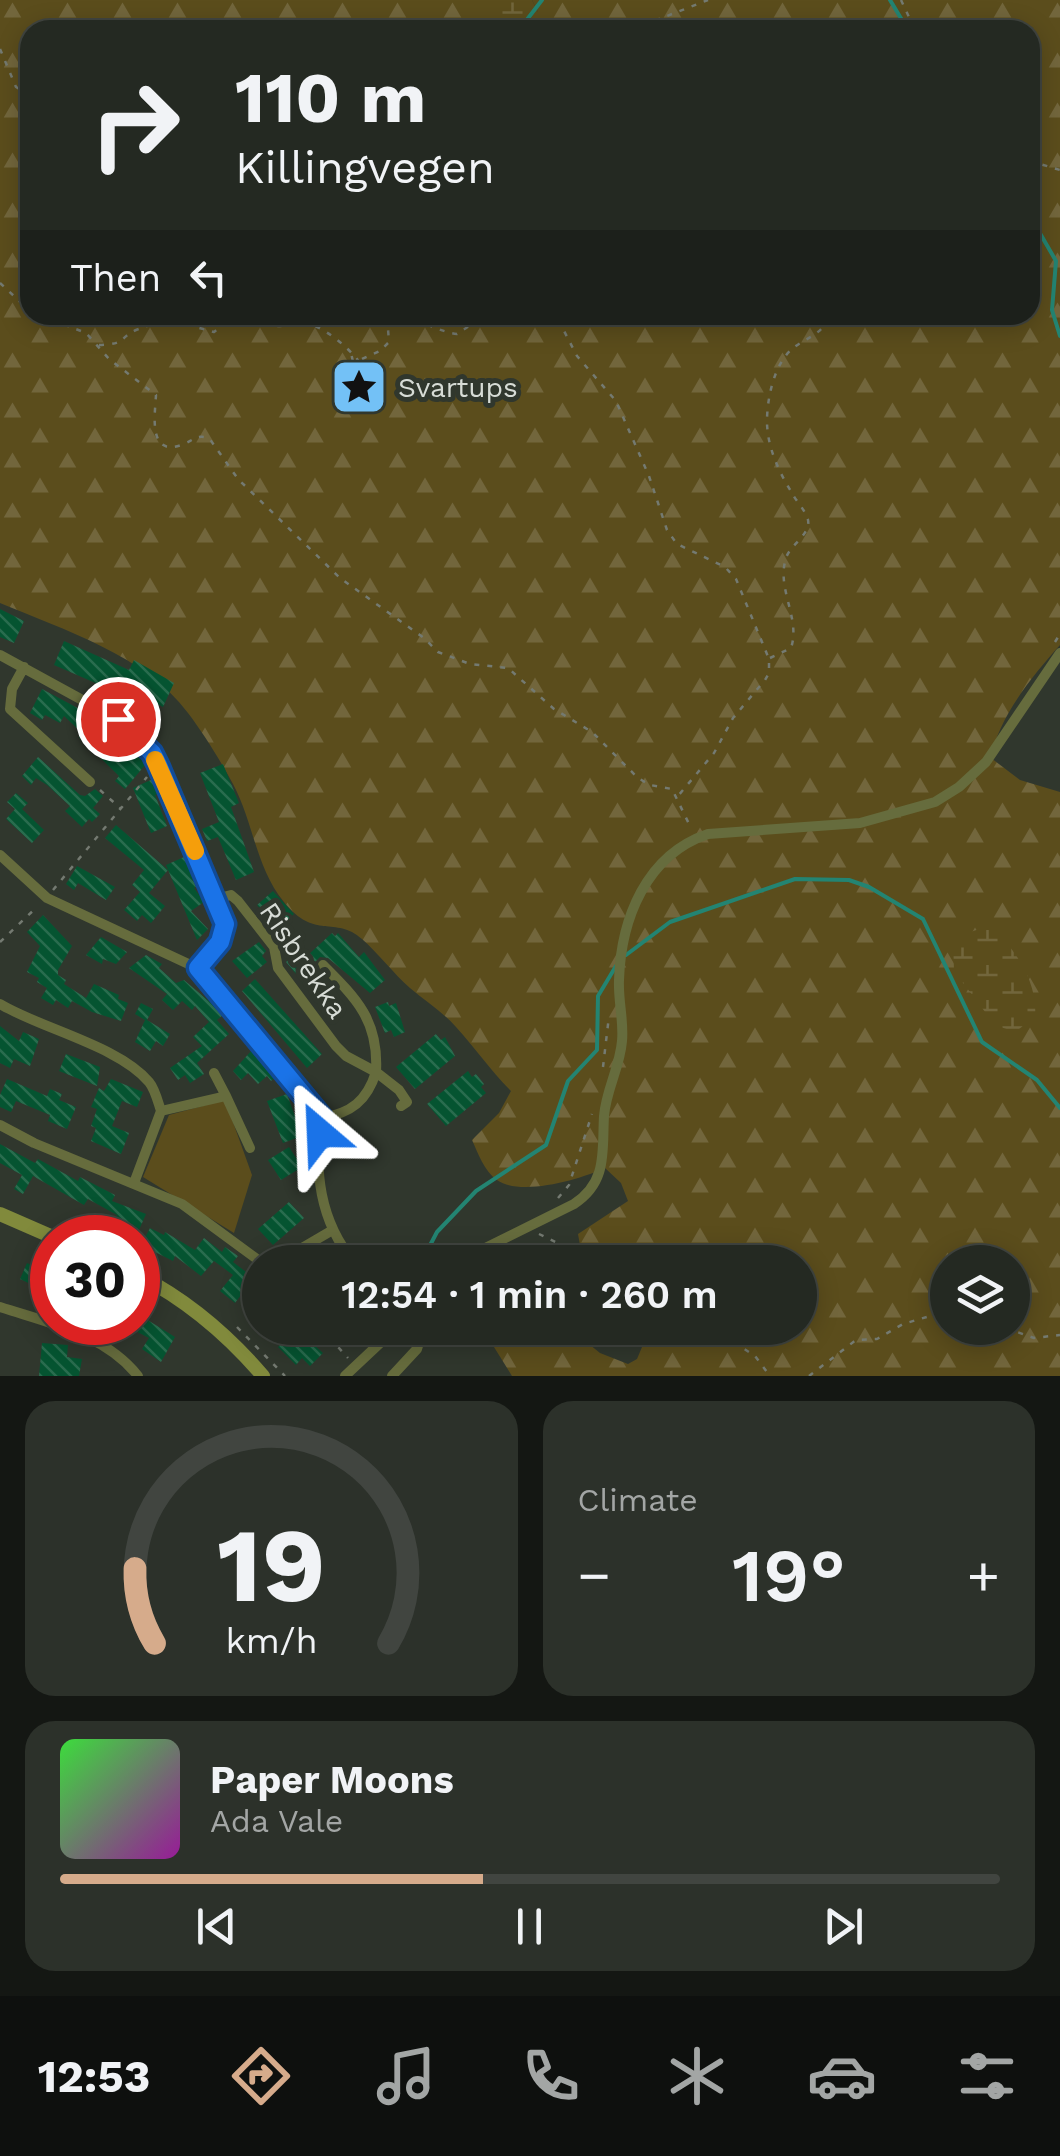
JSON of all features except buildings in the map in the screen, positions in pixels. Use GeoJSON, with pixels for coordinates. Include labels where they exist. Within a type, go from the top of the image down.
{"type":"FeatureCollection","features":[{"type":"Feature","properties":{"kind":"main road"},"geometry":{"type":"LineString","coordinates":[[0,1214],[30,1227]]}},
{"type":"Feature","properties":{"kind":"main road"},"geometry":{"type":"LineString","coordinates":[[160,1286],[209,1321],[263,1376]]}},
{"type":"Feature","properties":{"kind":"street"},"geometry":{"type":"LineString","coordinates":[[490,1245],[581,1199],[598,1180],[608,1093],[623,1040],[618,984],[623,937],[643,889],[664,858],[708,834],[860,823],[936,802],[986,762],[1056,649]]}},
{"type":"Feature","properties":{"kind":"street","name":"Risbrekka"},"geometry":{"type":"LineString","coordinates":[[0,655],[118,719],[152,753],[216,900],[231,895],[238,901],[274,947],[278,968],[336,1046],[399,1090],[407,1102],[401,1106]]}},
{"type":"Feature","properties":{"kind":"street"},"geometry":{"type":"LineString","coordinates":[[24,667],[12,690],[10,708],[90,782]]}},
{"type":"Feature","properties":{"kind":"street"},"geometry":{"type":"LineString","coordinates":[[0,855],[47,898],[198,968],[322,1118],[318,1175],[331,1231],[341,1245]]}},
{"type":"Feature","properties":{"kind":"street"},"geometry":{"type":"LineString","coordinates":[[198,968],[225,934],[216,900]]}},
{"type":"Feature","properties":{"kind":"street","name":"Risbrekka"},"geometry":{"type":"LineString","coordinates":[[323,965],[365,1012],[375,1036],[376,1072]]}},
{"type":"Feature","properties":{"kind":"street"},"geometry":{"type":"LineString","coordinates":[[0,1004],[25,1019],[118,1057],[150,1083],[162,1111],[134,1183]]}},
{"type":"Feature","properties":{"kind":"street"},"geometry":{"type":"LineString","coordinates":[[214,1072],[250,1148]]}},
{"type":"Feature","properties":{"kind":"street"},"geometry":{"type":"LineString","coordinates":[[322,1118],[339,1115],[362,1102],[376,1072]]}},
{"type":"Feature","properties":{"kind":"street"},"geometry":{"type":"LineString","coordinates":[[162,1111],[226,1096]]}},
{"type":"Feature","properties":{"kind":"street"},"geometry":{"type":"LineString","coordinates":[[0,1125],[182,1204],[242,1248]]}},
{"type":"Feature","properties":{"kind":"street"},"geometry":{"type":"LineString","coordinates":[[307,1245],[331,1231]]}},
{"type":"Feature","properties":{"kind":"street"},"geometry":{"type":"LineString","coordinates":[[0,1307],[99,1342],[126,1361],[138,1376]]}},
{"type":"Feature","properties":{"kind":"street"},"geometry":{"type":"LineString","coordinates":[[345,1376],[378,1345]]}},
{"type":"Feature","properties":{"kind":"street"},"geometry":{"type":"LineString","coordinates":[[392,1376],[418,1345]]}},
{"type":"Feature","properties":{"kind":"path"},"geometry":{"type":"LineString","coordinates":[[656,20],[708,0]]}},
{"type":"Feature","properties":{"kind":"path"},"geometry":{"type":"LineString","coordinates":[[0,49],[20,89]]}},
{"type":"Feature","properties":{"kind":"path"},"geometry":{"type":"LineString","coordinates":[[0,283],[20,302]]}},
{"type":"Feature","properties":{"kind":"path"},"geometry":{"type":"LineString","coordinates":[[71,325],[156,394],[152,422],[156,437],[164,445],[174,446],[198,435],[209,438],[238,479],[340,578],[438,652],[470,664],[508,668],[554,709],[592,732],[638,778],[650,785],[667,786],[677,797],[692,829]]}},
{"type":"Feature","properties":{"kind":"path"},"geometry":{"type":"LineString","coordinates":[[99,345],[117,344],[133,331],[150,325]]}},
{"type":"Feature","properties":{"kind":"path"},"geometry":{"type":"LineString","coordinates":[[193,325],[214,332],[224,325]]}},
{"type":"Feature","properties":{"kind":"path"},"geometry":{"type":"LineString","coordinates":[[311,325],[329,333],[360,360],[369,379],[362,385],[352,380],[352,354]]}},
{"type":"Feature","properties":{"kind":"path"},"geometry":{"type":"LineString","coordinates":[[360,360],[389,342],[390,325]]}},
{"type":"Feature","properties":{"kind":"path"},"geometry":{"type":"LineString","coordinates":[[428,325],[457,334],[471,325]]}},
{"type":"Feature","properties":{"kind":"path"},"geometry":{"type":"LineString","coordinates":[[559,325],[577,356],[616,401],[649,476],[667,530],[677,544],[726,567],[736,579],[769,659],[769,673],[733,718],[714,753],[677,797]]}},
{"type":"Feature","properties":{"kind":"path"},"geometry":{"type":"LineString","coordinates":[[769,659],[791,648],[796,633],[783,576],[786,556],[806,531],[808,519],[777,469],[767,422],[773,386],[781,360],[825,325]]}},
{"type":"Feature","properties":{"kind":"path"},"geometry":{"type":"LineString","coordinates":[[1056,649],[1060,634]]}},
{"type":"Feature","properties":{"kind":"path"},"geometry":{"type":"LineString","coordinates":[[0,942],[47,898],[158,765]]}},
{"type":"Feature","properties":{"kind":"path"},"geometry":{"type":"LineString","coordinates":[[90,782],[121,809]]}},
{"type":"Feature","properties":{"kind":"path"},"geometry":{"type":"LineString","coordinates":[[601,1077],[610,1004]]}},
{"type":"Feature","properties":{"kind":"path"},"geometry":{"type":"LineString","coordinates":[[553,1202],[569,1185],[596,1104]]}},
{"type":"Feature","properties":{"kind":"path"},"geometry":{"type":"LineString","coordinates":[[524,1227],[561,1245]]}},
{"type":"Feature","properties":{"kind":"path"},"geometry":{"type":"LineString","coordinates":[[809,1376],[856,1340],[877,1339],[903,1324],[930,1316]]}},
{"type":"Feature","properties":{"kind":"path"},"geometry":{"type":"LineString","coordinates":[[1030,1337],[1060,1335]]}},
{"type":"Feature","properties":{"kind":"path"},"geometry":{"type":"LineString","coordinates":[[337,1345],[356,1366]]}},
{"type":"Feature","properties":{"kind":"path"},"geometry":{"type":"LineString","coordinates":[[738,1345],[755,1356],[770,1376]]}},
{"type":"Feature","properties":{"kind":"green space"},"geometry":{"type":"Polygon","coordinates":[[[0,0],[474,0],[474,5],[538,12],[532,0],[1060,0],[1060,645],[1009,713],[991,758],[1020,780],[1060,792],[1060,1376],[512,1376],[494,1345],[590,1345],[628,1364],[637,1359],[643,1345],[817,1345],[817,1245],[580,1245],[578,1234],[628,1201],[621,1183],[605,1168],[535,1187],[508,1185],[492,1176],[472,1140],[499,1113],[511,1091],[451,1022],[362,939],[343,929],[315,925],[295,914],[267,874],[233,784],[188,713],[149,675],[102,646],[0,603],[0,0]]]}},
{"type":"Feature","properties":{"kind":"green space"},"geometry":{"type":"Polygon","coordinates":[[[474,0],[532,0],[538,12],[531,20],[488,20],[474,0]]]}},
{"type":"Feature","properties":{"kind":"green space"},"geometry":{"type":"Polygon","coordinates":[[[991,925],[1016,956],[1033,991],[1035,1017],[1015,1032],[995,1025],[954,971],[953,938],[991,925]]]}},
{"type":"Feature","properties":{"kind":"green space"},"geometry":{"type":"Polygon","coordinates":[[[225,1100],[252,1175],[234,1233],[143,1177],[169,1115],[225,1100]]]}},
{"type":"Feature","properties":{"kind":"waterway"},"geometry":{"type":"LineString","coordinates":[[527,20],[542,0]]}},
{"type":"Feature","properties":{"kind":"waterway"},"geometry":{"type":"LineString","coordinates":[[890,0],[902,20]]}},
{"type":"Feature","properties":{"kind":"waterway"},"geometry":{"type":"LineString","coordinates":[[1040,233],[1056,261],[1052,310],[1060,336]]}},
{"type":"Feature","properties":{"kind":"waterway"},"geometry":{"type":"LineString","coordinates":[[626,955],[670,922],[795,879],[849,880],[869,887],[923,919],[982,1042],[1037,1080],[1060,1108]]}},
{"type":"Feature","properties":{"kind":"waterway"},"geometry":{"type":"LineString","coordinates":[[430,1245],[437,1232],[476,1191],[546,1145],[568,1081],[597,1050],[598,996],[616,966]]}},
{"type":"Feature","properties":{"kind":"slow traffic"},"geometry":{"type":"LineString","coordinates":[[155,760],[195,851]]}},
{"type":"Feature","properties":{"kind":"place","name":"Svartups"},"geometry":{"type":"Point","coordinates":[359,387]}},
{"type":"Feature","properties":{"kind":"route"},"geometry":{"type":"LineString","coordinates":[[118,719],[152,753],[164,775],[225,924],[225,934],[198,968],[322,1118],[320,1133]]}}]}
